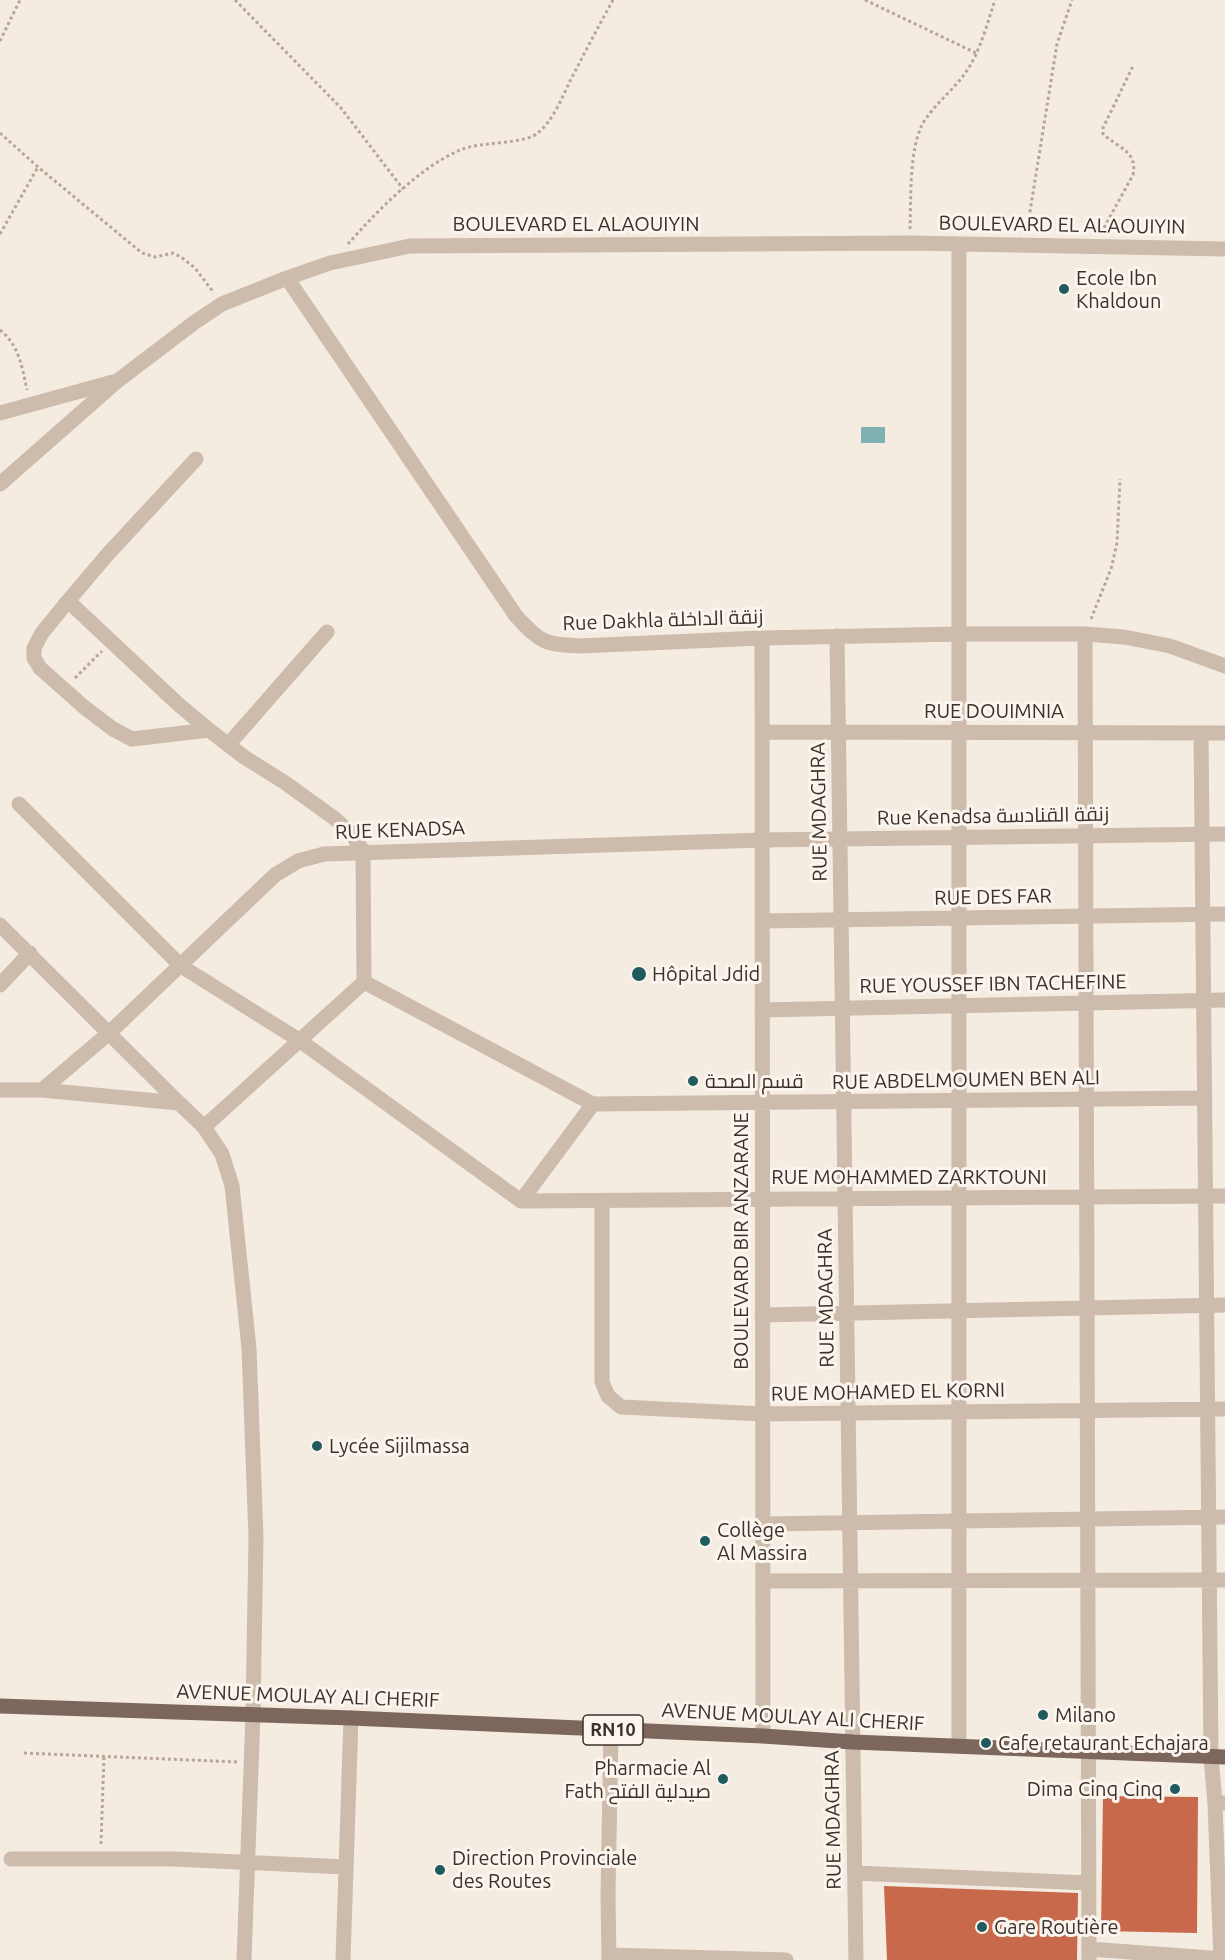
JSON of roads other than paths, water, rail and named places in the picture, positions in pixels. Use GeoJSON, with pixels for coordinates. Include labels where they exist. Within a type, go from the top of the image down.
{"type":"FeatureCollection","features":[{"type":"Feature","properties":{"kind":"main road","name":"AVENUE MOULAY ALI CHERIF"},"geometry":{"type":"LineString","coordinates":[[0,1706],[351,1718],[1089,1753],[1218,1757]]}},
{"type":"Feature","properties":{"kind":"street","name":"BOULEVARD EL ALAOUIYIN"},"geometry":{"type":"LineString","coordinates":[[0,484],[116,382],[222,304],[330,263],[410,246],[909,243],[1225,249]]}},
{"type":"Feature","properties":{"kind":"street"},"geometry":{"type":"LineString","coordinates":[[959,244],[959,1746]]}},
{"type":"Feature","properties":{"kind":"street","name":"Rue Dakhla زنقة الداخلة"},"geometry":{"type":"LineString","coordinates":[[287,278],[500,593],[535,637],[553,644],[580,646],[837,636],[1085,634],[1124,637],[1170,646],[1225,666]]}},
{"type":"Feature","properties":{"kind":"street"},"geometry":{"type":"LineString","coordinates":[[0,413],[116,382]]}},
{"type":"Feature","properties":{"kind":"street"},"geometry":{"type":"LineString","coordinates":[[196,459],[107,555],[42,633],[34,648],[34,658],[40,668],[64,689],[113,729],[132,739],[210,730]]}},
{"type":"Feature","properties":{"kind":"street"},"geometry":{"type":"LineString","coordinates":[[69,600],[178,704],[228,745],[334,818],[351,833],[363,851],[364,982],[204,1127]]}},
{"type":"Feature","properties":{"kind":"street"},"geometry":{"type":"LineString","coordinates":[[228,745],[327,632]]}},
{"type":"Feature","properties":{"kind":"street"},"geometry":{"type":"LineString","coordinates":[[1085,634],[1089,1954],[1222,1959],[1217,1580],[1209,1517],[1201,733]]}},
{"type":"Feature","properties":{"kind":"street","name":"RUE MDAGHRA"},"geometry":{"type":"LineString","coordinates":[[837,636],[856,1960]]}},
{"type":"Feature","properties":{"kind":"street","name":"BOULEVARD BIR ANZARANE"},"geometry":{"type":"LineString","coordinates":[[762,638],[763,1736]]}},
{"type":"Feature","properties":{"kind":"street","name":"RUE DOUIMNIA"},"geometry":{"type":"LineString","coordinates":[[762,732],[1225,733]]}},
{"type":"Feature","properties":{"kind":"street"},"geometry":{"type":"LineString","coordinates":[[19,804],[181,966],[299,1040],[521,1201],[593,1104]]}},
{"type":"Feature","properties":{"kind":"street","name":"Rue Kenadsa زنقة القنادسة"},"geometry":{"type":"LineString","coordinates":[[762,840],[1225,834]]}},
{"type":"Feature","properties":{"kind":"street","name":"RUE KENADSA"},"geometry":{"type":"LineString","coordinates":[[42,1090],[108,1034],[275,875],[298,861],[324,854],[363,851],[762,840]]}},
{"type":"Feature","properties":{"kind":"street","name":"RUE DES FAR"},"geometry":{"type":"LineString","coordinates":[[762,921],[1225,914]]}},
{"type":"Feature","properties":{"kind":"street"},"geometry":{"type":"LineString","coordinates":[[0,925],[204,1127],[222,1154],[232,1186],[249,1348],[256,1537],[253,1715],[244,1960]]}},
{"type":"Feature","properties":{"kind":"street"},"geometry":{"type":"LineString","coordinates":[[0,985],[30,953]]}},
{"type":"Feature","properties":{"kind":"street","name":"RUE ABDELMOUMEN BEN ALI"},"geometry":{"type":"LineString","coordinates":[[364,982],[593,1104],[1204,1098]]}},
{"type":"Feature","properties":{"kind":"street","name":"RUE YOUSSEF IBN TACHEFINE"},"geometry":{"type":"LineString","coordinates":[[762,1010],[1225,1000]]}},
{"type":"Feature","properties":{"kind":"street"},"geometry":{"type":"LineString","coordinates":[[0,1090],[42,1090],[179,1103]]}},
{"type":"Feature","properties":{"kind":"street","name":"RUE MOHAMMED ZARKTOUNI"},"geometry":{"type":"LineString","coordinates":[[521,1201],[1225,1196]]}},
{"type":"Feature","properties":{"kind":"street","name":"RUE MOHAMED EL KORNI"},"geometry":{"type":"LineString","coordinates":[[602,1200],[602,1382],[608,1396],[621,1407],[762,1414],[1225,1409]]}},
{"type":"Feature","properties":{"kind":"street"},"geometry":{"type":"LineString","coordinates":[[762,1315],[1225,1305]]}},
{"type":"Feature","properties":{"kind":"street"},"geometry":{"type":"LineString","coordinates":[[763,1524],[1225,1517]]}},
{"type":"Feature","properties":{"kind":"street"},"geometry":{"type":"LineString","coordinates":[[763,1581],[1217,1580]]}},
{"type":"Feature","properties":{"kind":"street"},"geometry":{"type":"LineString","coordinates":[[342,1960],[351,1718]]}},
{"type":"Feature","properties":{"kind":"street"},"geometry":{"type":"LineString","coordinates":[[611,1730],[609,1957],[786,1960]]}},
{"type":"Feature","properties":{"kind":"street"},"geometry":{"type":"LineString","coordinates":[[10,1859],[247,1862],[346,1867]]}},
{"type":"Feature","properties":{"kind":"street"},"geometry":{"type":"LineString","coordinates":[[855,1873],[1089,1882]]}},
{"type":"Feature","properties":{"kind":"water"},"geometry":{"type":"Polygon","coordinates":[[[861,427],[885,427],[885,443],[861,443],[861,427]]]}},
{"type":"Feature","properties":{"kind":"place","name":"Ecole Ibn Khaldoun"},"geometry":{"type":"Point","coordinates":[1064,289]}},
{"type":"Feature","properties":{"kind":"place","name":"Hôpital Jdid"},"geometry":{"type":"Point","coordinates":[639,974]}},
{"type":"Feature","properties":{"kind":"place","name":"قسم الصحة"},"geometry":{"type":"Point","coordinates":[693,1081]}},
{"type":"Feature","properties":{"kind":"place","name":"Lycée Sijilmassa"},"geometry":{"type":"Point","coordinates":[317,1446]}},
{"type":"Feature","properties":{"kind":"place","name":"Collège Al Massira"},"geometry":{"type":"Point","coordinates":[705,1541]}},
{"type":"Feature","properties":{"kind":"place","name":"Milano"},"geometry":{"type":"Point","coordinates":[1043,1715]}},
{"type":"Feature","properties":{"kind":"place","name":"Cafe retaurant Echajara"},"geometry":{"type":"Point","coordinates":[986,1743]}},
{"type":"Feature","properties":{"kind":"place","name":"Pharmacie Al Fath صيدلية الفتح"},"geometry":{"type":"Point","coordinates":[723,1779]}},
{"type":"Feature","properties":{"kind":"place","name":"Dima Cinq Cinq"},"geometry":{"type":"Point","coordinates":[1175,1789]}},
{"type":"Feature","properties":{"kind":"place","name":"Direction Provinciale des Routes"},"geometry":{"type":"Point","coordinates":[440,1870]}},
{"type":"Feature","properties":{"kind":"place","name":"Gare Routière"},"geometry":{"type":"Point","coordinates":[982,1927]}}]}
